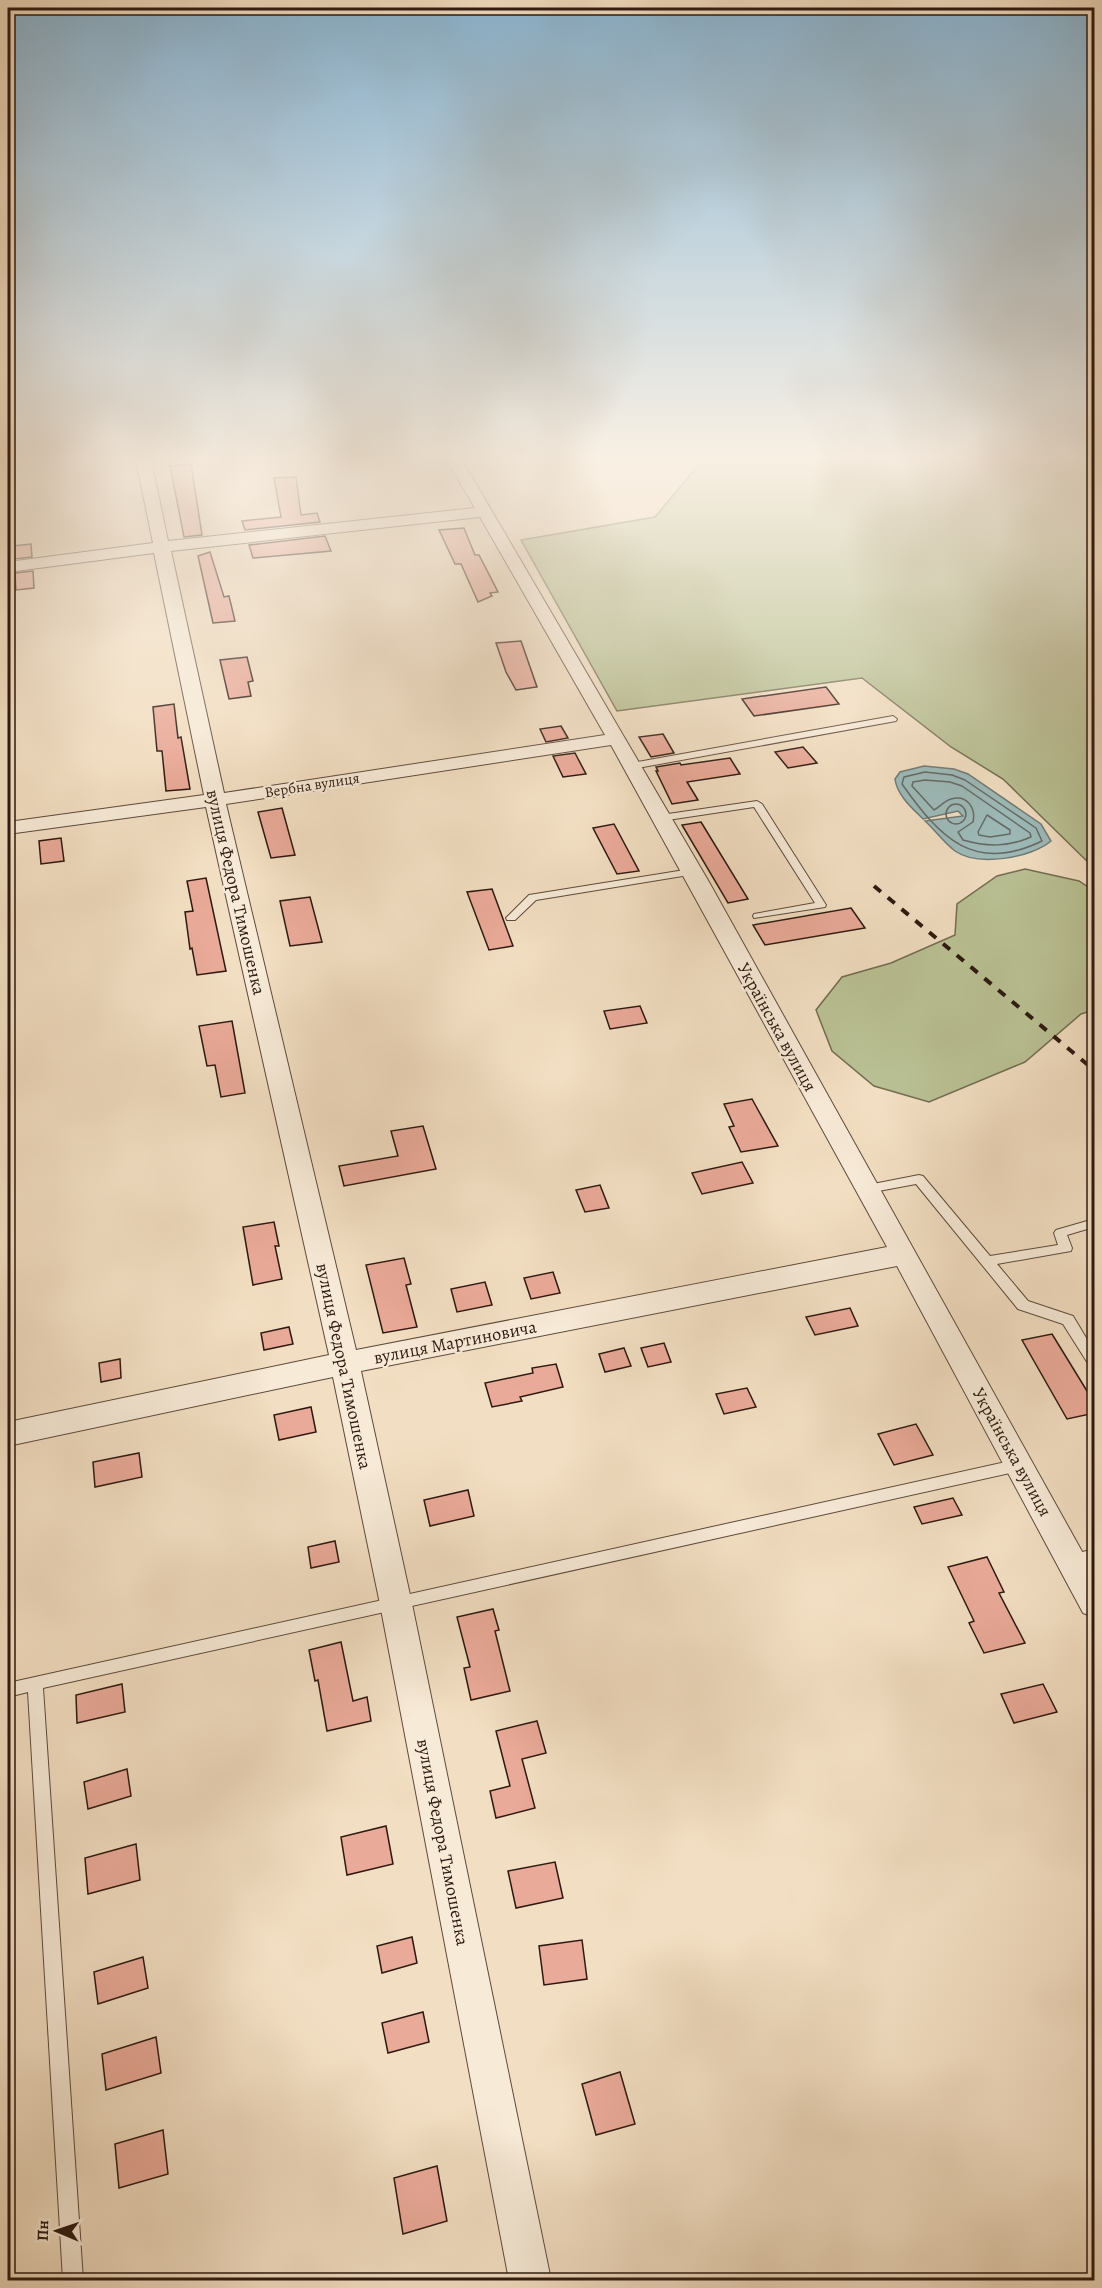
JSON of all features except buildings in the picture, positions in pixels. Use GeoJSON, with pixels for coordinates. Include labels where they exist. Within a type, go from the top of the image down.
{"type":"FeatureCollection","features":[{"type":"Feature","properties":{"kind":"street"},"geometry":{"type":"LineString","coordinates":[[8,567],[49,562]]}},
{"type":"Feature","properties":{"kind":"street","name":"вулиця Федора Тимошенка"},"geometry":{"type":"LineString","coordinates":[[166,562],[215,800],[345,1363],[396,1604],[530,2280]]}},
{"type":"Feature","properties":{"kind":"street","name":"Українська вулиця"},"geometry":{"type":"LineString","coordinates":[[514,562],[632,765],[1095,1603]]}},
{"type":"Feature","properties":{"kind":"street","name":"Вербна вулиця"},"geometry":{"type":"LineString","coordinates":[[8,828],[215,800],[615,739]]}},
{"type":"Feature","properties":{"kind":"street","name":"вулиця Мартиновича"},"geometry":{"type":"LineString","coordinates":[[8,1434],[345,1363],[904,1254]]}},
{"type":"Feature","properties":{"kind":"lane"},"geometry":{"type":"LineString","coordinates":[[632,765],[892,719]]}},
{"type":"Feature","properties":{"kind":"lane"},"geometry":{"type":"LineString","coordinates":[[661,818],[757,804],[821,905],[758,916]]}},
{"type":"Feature","properties":{"kind":"lane"},"geometry":{"type":"LineString","coordinates":[[511,918],[534,897],[691,872]]}},
{"type":"Feature","properties":{"kind":"lane"},"geometry":{"type":"LineString","coordinates":[[868,1189],[919,1179],[1023,1305],[1068,1320],[1095,1361]]}},
{"type":"Feature","properties":{"kind":"lane"},"geometry":{"type":"LineString","coordinates":[[987,1261],[1066,1248],[1059,1233],[1095,1223]]}},
{"type":"Feature","properties":{"kind":"lane"},"geometry":{"type":"LineString","coordinates":[[8,1690],[1019,1465]]}},
{"type":"Feature","properties":{"kind":"lane"},"geometry":{"type":"LineString","coordinates":[[1072,1561],[1095,1554]]}},
{"type":"Feature","properties":{"kind":"lane"},"geometry":{"type":"LineString","coordinates":[[35,1683],[73,2280]]}},
{"type":"Feature","properties":{"kind":"green space"},"geometry":{"type":"Polygon","coordinates":[[[533,562],[1094,562],[1094,868],[1003,779],[951,747],[862,678],[617,711],[533,562]]]}},
{"type":"Feature","properties":{"kind":"green space"},"geometry":{"type":"Polygon","coordinates":[[[1025,869],[1079,881],[1094,891],[1094,1010],[1081,1014],[1025,1062],[929,1102],[874,1086],[832,1051],[816,1010],[842,977],[891,963],[955,935],[957,904],[997,876],[1025,869]]]}},
{"type":"Feature","properties":{"kind":"water"},"geometry":{"type":"Polygon","coordinates":[[[924,766],[954,769],[968,774],[1041,824],[1051,841],[1031,852],[1004,858],[977,859],[955,851],[925,821],[963,816],[958,811],[923,819],[906,801],[896,785],[895,779],[900,772],[924,766]]]}},
{"type":"Feature","properties":{"kind":"railway"},"geometry":{"type":"LineString","coordinates":[[874,886],[1094,1070]]}}]}
